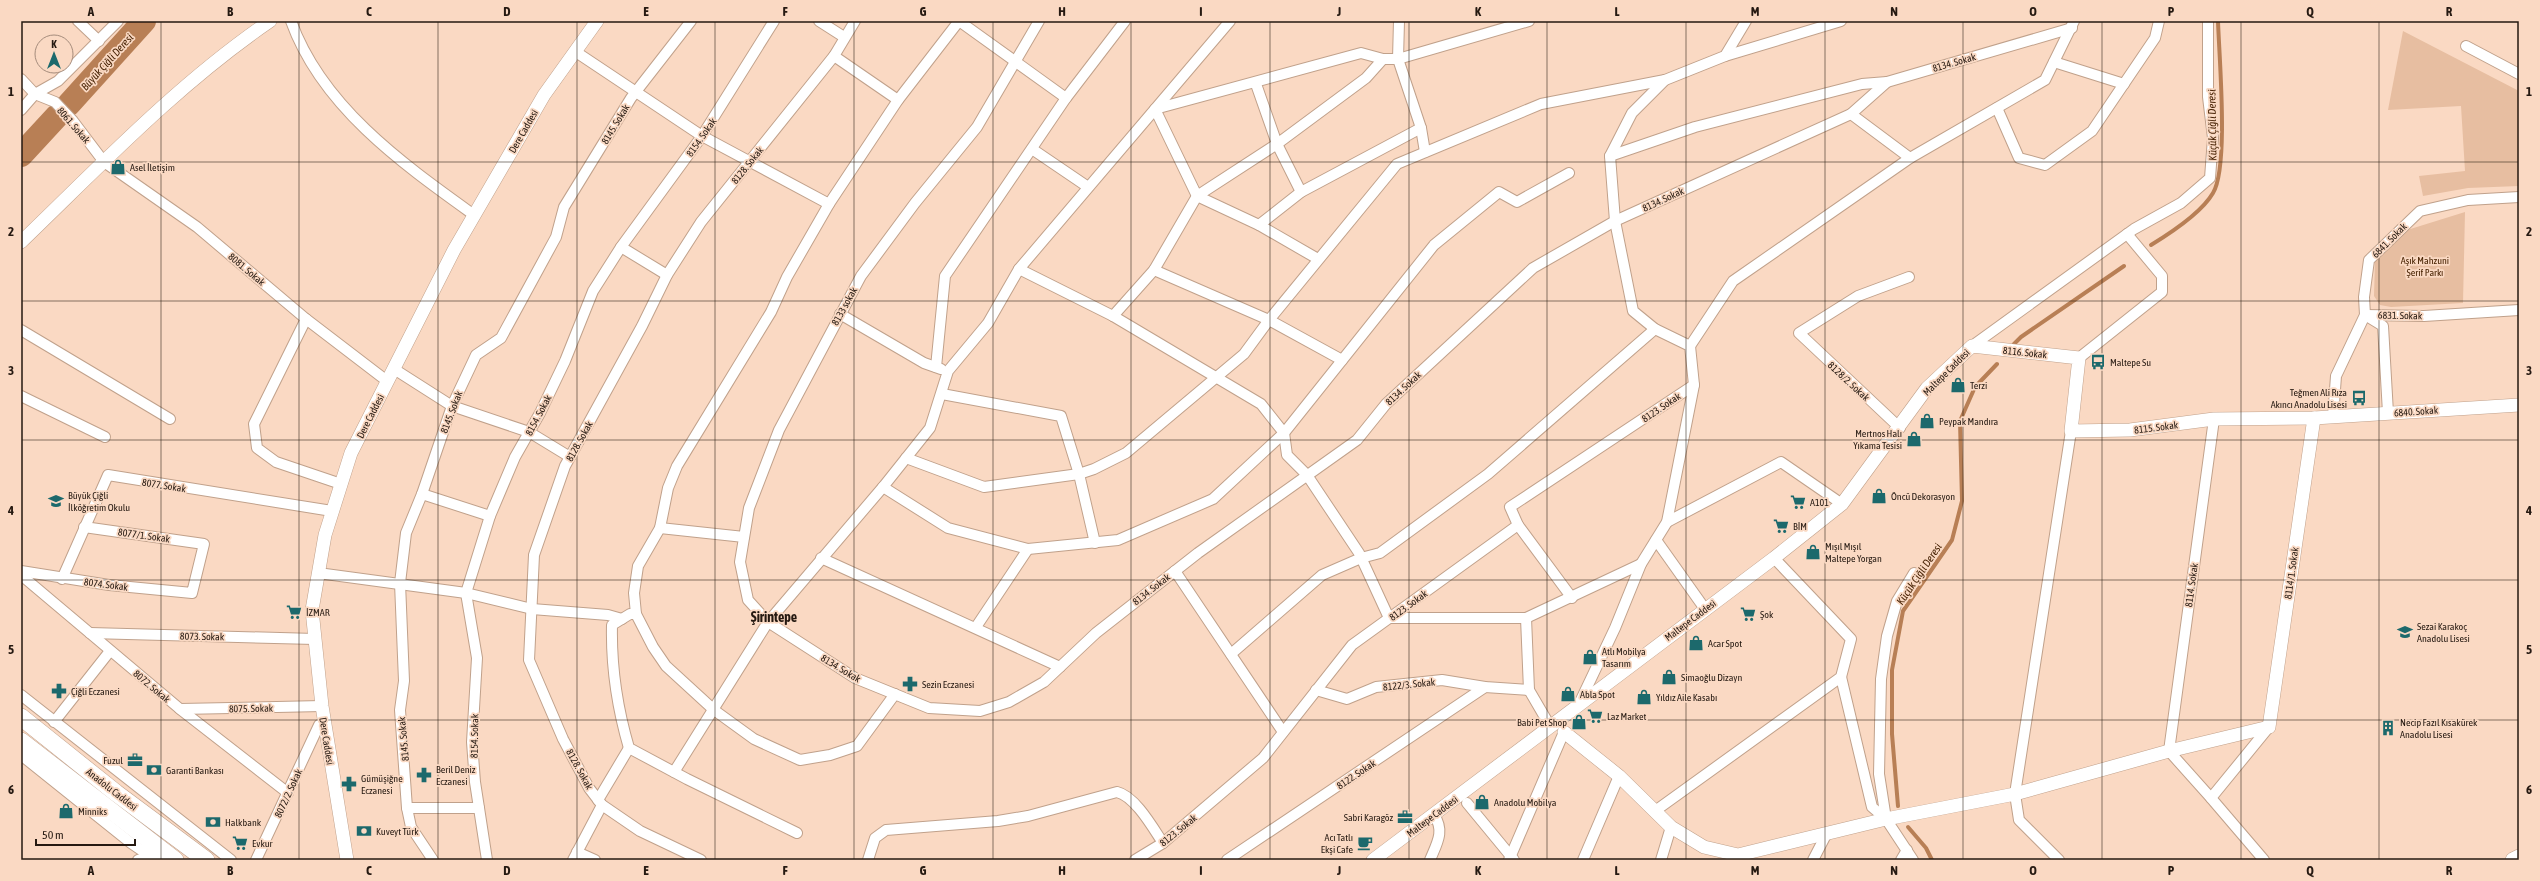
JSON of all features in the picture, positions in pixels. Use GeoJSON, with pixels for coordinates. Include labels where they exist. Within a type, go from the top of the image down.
{"type":"FeatureCollection","features":[{"type":"Feature","properties":{"kind":"highway","name":"Anadolu Caddesi"},"geometry":{"type":"LineString","coordinates":[[21,716],[116,793],[206,860]]}},
{"type":"Feature","properties":{"kind":"highway","name":"Anadolu Caddesi"},"geometry":{"type":"LineString","coordinates":[[21,741],[175,860]]}},
{"type":"Feature","properties":{"kind":"main road"},"geometry":{"type":"LineString","coordinates":[[2513,860],[2519,857]]}},
{"type":"Feature","properties":{"kind":"street"},"geometry":{"type":"LineString","coordinates":[[78,21],[99,41]]}},
{"type":"Feature","properties":{"kind":"street"},"geometry":{"type":"LineString","coordinates":[[21,110],[35,94],[58,81],[118,21]]}},
{"type":"Feature","properties":{"kind":"street"},"geometry":{"type":"LineString","coordinates":[[21,242],[104,162],[228,50],[270,21]]}},
{"type":"Feature","properties":{"kind":"street"},"geometry":{"type":"LineString","coordinates":[[291,21],[298,40],[316,72],[348,113],[399,157],[474,215]]}},
{"type":"Feature","properties":{"kind":"street","name":"Dere Caddesi"},"geometry":{"type":"LineString","coordinates":[[347,860],[322,706],[312,610],[325,535],[332,511],[351,453],[474,215],[544,94],[576,52],[597,21]]}},
{"type":"Feature","properties":{"kind":"street","name":"8145. Sokak"},"geometry":{"type":"LineString","coordinates":[[433,860],[411,827],[407,808],[400,710],[404,681],[400,583],[406,533],[422,494],[452,406],[476,355],[501,338],[556,237],[564,207],[636,91],[691,21]]}},
{"type":"Feature","properties":{"kind":"street","name":"8154. Sokak"},"geometry":{"type":"LineString","coordinates":[[487,860],[479,808],[472,742],[477,658],[466,593],[490,516],[515,457],[565,361],[594,290],[620,247],[702,136],[774,21]]}},
{"type":"Feature","properties":{"kind":"street"},"geometry":{"type":"LineString","coordinates":[[819,21],[844,37]]}},
{"type":"Feature","properties":{"kind":"street","name":"8128. Sokak"},"geometry":{"type":"LineString","coordinates":[[701,860],[640,831],[600,803],[589,788],[563,739],[529,660],[534,555],[570,457],[642,326],[667,275],[701,222],[834,56],[844,37],[855,21]]}},
{"type":"Feature","properties":{"kind":"street"},"geometry":{"type":"LineString","coordinates":[[895,694],[857,746],[830,755],[800,760],[754,739],[714,710],[666,666],[653,647],[636,614],[634,593],[638,566],[660,528],[668,488],[677,466],[771,312],[787,277],[829,204],[898,100],[959,21],[1066,98]]}},
{"type":"Feature","properties":{"kind":"street","name":"8133 sokak"},"geometry":{"type":"LineString","coordinates":[[768,622],[748,600],[740,562],[749,508],[779,430],[840,314],[866,270],[915,203],[977,127],[1039,21]]}},
{"type":"Feature","properties":{"kind":"street"},"geometry":{"type":"LineString","coordinates":[[936,367],[945,276],[1066,98],[1126,21]]}},
{"type":"Feature","properties":{"kind":"street"},"geometry":{"type":"LineString","coordinates":[[674,772],[768,622],[883,487],[930,428],[942,394],[948,371],[988,323],[1019,269],[1230,21]]}},
{"type":"Feature","properties":{"kind":"street"},"geometry":{"type":"LineString","coordinates":[[1399,21],[1398,59],[1421,128],[1425,152]]}},
{"type":"Feature","properties":{"kind":"street"},"geometry":{"type":"LineString","coordinates":[[1155,109],[1256,84],[1361,53],[1383,59],[1398,59],[1530,21]]}},
{"type":"Feature","properties":{"kind":"street"},"geometry":{"type":"LineString","coordinates":[[1725,56],[1746,21]]}},
{"type":"Feature","properties":{"kind":"street"},"geometry":{"type":"LineString","coordinates":[[906,458],[984,487],[1079,474],[1094,469],[1126,452],[1244,354],[1318,259],[1397,164],[1541,104],[1665,80],[1725,56],[1841,21]]}},
{"type":"Feature","properties":{"kind":"street"},"geometry":{"type":"LineString","coordinates":[[1997,108],[2019,158],[2045,165],[2092,131],[2155,38],[2159,21]]}},
{"type":"Feature","properties":{"kind":"street"},"geometry":{"type":"LineString","coordinates":[[1972,346],[2128,234],[2180,203],[2210,178],[2213,138],[2208,97],[2208,21]]}},
{"type":"Feature","properties":{"kind":"street"},"geometry":{"type":"LineString","coordinates":[[1579,705],[1615,628],[1641,564],[1667,522],[1694,385],[1690,346],[1733,281],[1910,158],[2045,80],[2073,25]]}},
{"type":"Feature","properties":{"kind":"street","name":"8134. Sokak"},"geometry":{"type":"LineString","coordinates":[[768,622],[855,678],[929,708],[980,711],[1008,702],[1044,682],[1096,633],[1175,571],[1357,440],[1386,404],[1533,268],[1615,221],[1851,114],[1887,82],[2073,25]]}},
{"type":"Feature","properties":{"kind":"street"},"geometry":{"type":"LineString","coordinates":[[2466,46],[2519,74]]}},
{"type":"Feature","properties":{"kind":"street"},"geometry":{"type":"LineString","coordinates":[[576,52],[702,136],[829,204]]}},
{"type":"Feature","properties":{"kind":"street"},"geometry":{"type":"LineString","coordinates":[[834,56],[898,100]]}},
{"type":"Feature","properties":{"kind":"street"},"geometry":{"type":"LineString","coordinates":[[1113,316],[1154,270],[1197,196],[1277,144],[1366,78],[1383,59]]}},
{"type":"Feature","properties":{"kind":"street"},"geometry":{"type":"LineString","coordinates":[[2054,62],[2124,84]]}},
{"type":"Feature","properties":{"kind":"street","name":"8061. Sokak"},"geometry":{"type":"LineString","coordinates":[[21,79],[35,94],[54,102],[74,121],[104,162]]}},
{"type":"Feature","properties":{"kind":"street"},"geometry":{"type":"LineString","coordinates":[[1665,80],[1632,113],[1610,156],[1615,221],[1633,311],[1655,329],[1690,346]]}},
{"type":"Feature","properties":{"kind":"street"},"geometry":{"type":"LineString","coordinates":[[1610,156],[1695,127],[1862,84],[1887,82]]}},
{"type":"Feature","properties":{"kind":"street"},"geometry":{"type":"LineString","coordinates":[[1256,84],[1277,144],[1301,192]]}},
{"type":"Feature","properties":{"kind":"street"},"geometry":{"type":"LineString","coordinates":[[1155,109],[1197,196],[1258,225],[1318,259]]}},
{"type":"Feature","properties":{"kind":"street"},"geometry":{"type":"LineString","coordinates":[[1851,114],[1910,158]]}},
{"type":"Feature","properties":{"kind":"street"},"geometry":{"type":"LineString","coordinates":[[1258,225],[1301,192],[1421,128]]}},
{"type":"Feature","properties":{"kind":"street"},"geometry":{"type":"LineString","coordinates":[[1032,149],[1088,187]]}},
{"type":"Feature","properties":{"kind":"street","name":"8081. Sokak"},"geometry":{"type":"LineString","coordinates":[[104,162],[197,227],[306,319],[387,381]]}},
{"type":"Feature","properties":{"kind":"street"},"geometry":{"type":"LineString","coordinates":[[883,487],[948,528],[1028,549],[1118,540],[1213,499],[1284,434],[1434,245],[1499,192],[1517,202],[1569,173]]}},
{"type":"Feature","properties":{"kind":"street","name":"6841. Sokak"},"geometry":{"type":"LineString","coordinates":[[2365,315],[2364,297],[2369,260],[2420,211],[2468,200],[2519,197]]}},
{"type":"Feature","properties":{"kind":"street"},"geometry":{"type":"LineString","coordinates":[[2059,860],[2019,820],[2015,794],[2071,431],[2078,358],[2162,292],[2162,276],[2128,234]]}},
{"type":"Feature","properties":{"kind":"street"},"geometry":{"type":"LineString","coordinates":[[620,247],[667,275]]}},
{"type":"Feature","properties":{"kind":"street"},"geometry":{"type":"LineString","coordinates":[[1019,269],[1113,316],[1261,404],[1284,434],[1287,455],[1307,475],[1361,558],[1390,618],[1526,618],[1572,598],[1641,564]]}},
{"type":"Feature","properties":{"kind":"street"},"geometry":{"type":"LineString","coordinates":[[1154,270],[1269,320],[1342,360]]}},
{"type":"Feature","properties":{"kind":"street","name":"8128/2. Sokak"},"geometry":{"type":"LineString","coordinates":[[1900,428],[1799,333],[1858,296],[1910,277]]}},
{"type":"Feature","properties":{"kind":"street","name":"6831. Sokak"},"geometry":{"type":"LineString","coordinates":[[2333,417],[2336,376],[2365,315],[2424,316],[2519,310]]}},
{"type":"Feature","properties":{"kind":"street"},"geometry":{"type":"LineString","coordinates":[[840,314],[924,363],[948,371]]}},
{"type":"Feature","properties":{"kind":"street"},"geometry":{"type":"LineString","coordinates":[[2365,315],[2383,326],[2388,413]]}},
{"type":"Feature","properties":{"kind":"street"},"geometry":{"type":"LineString","coordinates":[[306,319],[254,424],[258,448],[276,462],[341,484]]}},
{"type":"Feature","properties":{"kind":"street"},"geometry":{"type":"LineString","coordinates":[[1232,654],[1322,575],[1361,558],[1380,553],[1488,474],[1655,329]]}},
{"type":"Feature","properties":{"kind":"street"},"geometry":{"type":"LineString","coordinates":[[21,330],[170,419]]}},
{"type":"Feature","properties":{"kind":"street","name":"8116. Sokak"},"geometry":{"type":"LineString","coordinates":[[1972,346],[2078,358]]}},
{"type":"Feature","properties":{"kind":"street","name":"Maltepe Caddesi"},"geometry":{"type":"LineString","coordinates":[[1373,860],[1774,558],[1842,504],[1900,428],[1927,388],[1972,346]]}},
{"type":"Feature","properties":{"kind":"street"},"geometry":{"type":"LineString","coordinates":[[394,369],[452,406],[529,432],[570,457]]}},
{"type":"Feature","properties":{"kind":"street","name":"8123. Sokak"},"geometry":{"type":"LineString","coordinates":[[1135,860],[1163,843],[1263,758],[1352,646],[1518,525],[1510,507],[1694,385]]}},
{"type":"Feature","properties":{"kind":"street"},"geometry":{"type":"LineString","coordinates":[[942,394],[1061,416],[1079,474],[1095,543]]}},
{"type":"Feature","properties":{"kind":"street"},"geometry":{"type":"LineString","coordinates":[[21,396],[105,436]]}},
{"type":"Feature","properties":{"kind":"street","name":"6840. Sokak"},"geometry":{"type":"LineString","coordinates":[[2314,418],[2519,405]]}},
{"type":"Feature","properties":{"kind":"street","name":"8115. Sokak"},"geometry":{"type":"LineString","coordinates":[[2071,431],[2130,430],[2214,419],[2314,418]]}},
{"type":"Feature","properties":{"kind":"street","name":"8114/1. Sokak"},"geometry":{"type":"LineString","coordinates":[[2269,728],[2314,418]]}},
{"type":"Feature","properties":{"kind":"street","name":"8114. Sokak"},"geometry":{"type":"LineString","coordinates":[[2169,751],[2214,419]]}},
{"type":"Feature","properties":{"kind":"street"},"geometry":{"type":"LineString","coordinates":[[1667,522],[1781,462],[1842,504]]}},
{"type":"Feature","properties":{"kind":"street","name":"8077. Sokak"},"geometry":{"type":"LineString","coordinates":[[62,579],[108,475],[332,511]]}},
{"type":"Feature","properties":{"kind":"street"},"geometry":{"type":"LineString","coordinates":[[422,494],[490,516]]}},
{"type":"Feature","properties":{"kind":"street"},"geometry":{"type":"LineString","coordinates":[[1518,525],[1572,598]]}},
{"type":"Feature","properties":{"kind":"street","name":"8077/1. Sokak"},"geometry":{"type":"LineString","coordinates":[[84,527],[204,544],[192,593]]}},
{"type":"Feature","properties":{"kind":"street"},"geometry":{"type":"LineString","coordinates":[[660,528],[744,537]]}},
{"type":"Feature","properties":{"kind":"street"},"geometry":{"type":"LineString","coordinates":[[1656,540],[1705,609]]}},
{"type":"Feature","properties":{"kind":"street"},"geometry":{"type":"LineString","coordinates":[[976,627],[1028,549]]}},
{"type":"Feature","properties":{"kind":"street"},"geometry":{"type":"LineString","coordinates":[[821,558],[976,627],[1060,667]]}},
{"type":"Feature","properties":{"kind":"street"},"geometry":{"type":"LineString","coordinates":[[1774,558],[1851,639],[1841,677],[1872,807],[1886,819],[1913,860]]}},
{"type":"Feature","properties":{"kind":"street","name":"8074. Sokak"},"geometry":{"type":"LineString","coordinates":[[21,571],[62,579],[192,593]]}},
{"type":"Feature","properties":{"kind":"street"},"geometry":{"type":"LineString","coordinates":[[1175,571],[1283,732]]}},
{"type":"Feature","properties":{"kind":"street"},"geometry":{"type":"LineString","coordinates":[[318,573],[466,593],[532,609],[608,615],[622,619]]}},
{"type":"Feature","properties":{"kind":"street"},"geometry":{"type":"LineString","coordinates":[[1886,819],[1879,774],[1881,679],[1887,636],[1897,601],[1914,573]]}},
{"type":"Feature","properties":{"kind":"street","name":"8072. Sokak"},"geometry":{"type":"LineString","coordinates":[[21,575],[180,709],[288,793]]}},
{"type":"Feature","properties":{"kind":"street"},"geometry":{"type":"LineString","coordinates":[[595,860],[575,856],[600,803],[629,748],[619,714],[611,659],[612,625],[630,614],[636,614]]}},
{"type":"Feature","properties":{"kind":"street"},"geometry":{"type":"LineString","coordinates":[[1526,618],[1528,690],[1550,726]]}},
{"type":"Feature","properties":{"kind":"street","name":"8073. Sokak"},"geometry":{"type":"LineString","coordinates":[[90,633],[314,639]]}},
{"type":"Feature","properties":{"kind":"street"},"geometry":{"type":"LineString","coordinates":[[54,722],[110,651]]}},
{"type":"Feature","properties":{"kind":"street"},"geometry":{"type":"LineString","coordinates":[[1655,811],[1841,677]]}},
{"type":"Feature","properties":{"kind":"street","name":"8122/3. Sokak"},"geometry":{"type":"LineString","coordinates":[[1316,690],[1347,698],[1376,687],[1442,680],[1485,687],[1528,690]]}},
{"type":"Feature","properties":{"kind":"street","name":"8122. Sokak"},"geometry":{"type":"LineString","coordinates":[[1227,860],[1485,687]]}},
{"type":"Feature","properties":{"kind":"street"},"geometry":{"type":"LineString","coordinates":[[21,695],[231,860]]}},
{"type":"Feature","properties":{"kind":"street","name":"8075. Sokak"},"geometry":{"type":"LineString","coordinates":[[180,709],[322,706]]}},
{"type":"Feature","properties":{"kind":"street","name":"8072/2. Sokak"},"geometry":{"type":"LineString","coordinates":[[256,860],[319,726]]}},
{"type":"Feature","properties":{"kind":"street"},"geometry":{"type":"LineString","coordinates":[[1467,803],[1511,859],[1564,732],[1619,776],[1671,827],[1704,847],[1738,855],[1886,819],[2015,794],[2169,751],[2269,728]]}},
{"type":"Feature","properties":{"kind":"street"},"geometry":{"type":"LineString","coordinates":[[2211,798],[2269,728]]}},
{"type":"Feature","properties":{"kind":"street"},"geometry":{"type":"LineString","coordinates":[[629,748],[797,833]]}},
{"type":"Feature","properties":{"kind":"street"},"geometry":{"type":"LineString","coordinates":[[2169,751],[2264,860]]}},
{"type":"Feature","properties":{"kind":"street"},"geometry":{"type":"LineString","coordinates":[[21,755],[131,843],[153,858]]}},
{"type":"Feature","properties":{"kind":"street"},"geometry":{"type":"LineString","coordinates":[[1583,860],[1619,776]]}},
{"type":"Feature","properties":{"kind":"street"},"geometry":{"type":"LineString","coordinates":[[868,860],[875,838],[886,830],[998,821],[1043,812],[1117,792],[1126,796],[1146,818],[1163,843]]}},
{"type":"Feature","properties":{"kind":"street"},"geometry":{"type":"LineString","coordinates":[[407,808],[479,808]]}},
{"type":"Feature","properties":{"kind":"street"},"geometry":{"type":"LineString","coordinates":[[1430,860],[1441,834],[1440,827],[1434,815]]}},
{"type":"Feature","properties":{"kind":"street"},"geometry":{"type":"LineString","coordinates":[[1661,860],[1671,827]]}},
{"type":"Feature","properties":{"kind":"street"},"geometry":{"type":"LineString","coordinates":[[1813,860],[1827,833]]}},
{"type":"Feature","properties":{"kind":"street"},"geometry":{"type":"LineString","coordinates":[[1901,860],[1907,850]]}},
{"type":"Feature","properties":{"kind":"street"},"geometry":{"type":"LineString","coordinates":[[138,860],[153,858]]}},
{"type":"Feature","properties":{"kind":"green space"},"geometry":{"type":"Polygon","coordinates":[[[2403,31],[2519,91],[2519,186],[2468,188],[2423,196],[2419,176],[2465,171],[2461,106],[2388,110],[2403,31]]]}},
{"type":"Feature","properties":{"kind":"green space","name":"Aşık Mahzuni Şerif Parkı"},"geometry":{"type":"Polygon","coordinates":[[[2465,212],[2463,303],[2391,307],[2380,305],[2374,296],[2375,262],[2404,231],[2465,212]]]}},
{"type":"Feature","properties":{"kind":"waterway","name":"Büyük Çiğli Deresi"},"geometry":{"type":"LineString","coordinates":[[69,104],[144,21]]}},
{"type":"Feature","properties":{"kind":"waterway","name":"Küçük Çiğli Deresi"},"geometry":{"type":"LineString","coordinates":[[2151,245],[2176,229],[2201,208],[2213,193],[2218,180],[2222,136],[2218,21]]}},
{"type":"Feature","properties":{"kind":"waterway","name":"Büyük Çiğli Deresi"},"geometry":{"type":"LineString","coordinates":[[21,155],[57,116]]}},
{"type":"Feature","properties":{"kind":"waterway","name":"Küçük Çiğli Deresi"},"geometry":{"type":"LineString","coordinates":[[2014,344],[2021,337],[2124,266]]}},
{"type":"Feature","properties":{"kind":"waterway","name":"Küçük Çiğli Deresi"},"geometry":{"type":"LineString","coordinates":[[1898,806],[1892,734],[1892,670],[1903,611],[1952,540],[1962,501],[1960,421],[1975,387],[1997,364]]}},
{"type":"Feature","properties":{"kind":"waterway","name":"Küçük Çiğli Deresi"},"geometry":{"type":"LineString","coordinates":[[1908,827],[1926,848],[1932,860]]}},
{"type":"Feature","properties":{"kind":"place","name":"Asel İletişim"},"geometry":{"type":"Point","coordinates":[118,167]}},
{"type":"Feature","properties":{"kind":"place","name":"Maltepe Su"},"geometry":{"type":"Point","coordinates":[2098,362]}},
{"type":"Feature","properties":{"kind":"place","name":"Terzi"},"geometry":{"type":"Point","coordinates":[1958,385]}},
{"type":"Feature","properties":{"kind":"place","name":"Teğmen Ali Rıza Akıncı Anadolu Lisesi"},"geometry":{"type":"Point","coordinates":[2359,398]}},
{"type":"Feature","properties":{"kind":"place","name":"Peypak Mandıra"},"geometry":{"type":"Point","coordinates":[1927,421]}},
{"type":"Feature","properties":{"kind":"place","name":"Mertnos Halı Yıkama Tesisi"},"geometry":{"type":"Point","coordinates":[1914,439]}},
{"type":"Feature","properties":{"kind":"place","name":"Öncü Dekorasyon"},"geometry":{"type":"Point","coordinates":[1879,496]}},
{"type":"Feature","properties":{"kind":"place","name":"Büyük Çiğli İlköğretim Okulu"},"geometry":{"type":"Point","coordinates":[56,501]}},
{"type":"Feature","properties":{"kind":"place","name":"A101"},"geometry":{"type":"Point","coordinates":[1798,502]}},
{"type":"Feature","properties":{"kind":"place","name":"BİM"},"geometry":{"type":"Point","coordinates":[1781,526]}},
{"type":"Feature","properties":{"kind":"place","name":"Mışıl Mışıl Maltepe Yorgan"},"geometry":{"type":"Point","coordinates":[1813,552]}},
{"type":"Feature","properties":{"kind":"place","name":"İZMAR"},"geometry":{"type":"Point","coordinates":[294,612]}},
{"type":"Feature","properties":{"kind":"place","name":"Şok"},"geometry":{"type":"Point","coordinates":[1748,614]}},
{"type":"Feature","properties":{"kind":"place","name":"Sezai Karakoç Anadolu Lisesi"},"geometry":{"type":"Point","coordinates":[2405,632]}},
{"type":"Feature","properties":{"kind":"place","name":"Acar Spot"},"geometry":{"type":"Point","coordinates":[1696,643]}},
{"type":"Feature","properties":{"kind":"place","name":"Atlı Mobilya Tasarım"},"geometry":{"type":"Point","coordinates":[1590,657]}},
{"type":"Feature","properties":{"kind":"place","name":"Simaoğlu Dizayn"},"geometry":{"type":"Point","coordinates":[1669,677]}},
{"type":"Feature","properties":{"kind":"place","name":"Sezin Eczanesi"},"geometry":{"type":"Point","coordinates":[910,684]}},
{"type":"Feature","properties":{"kind":"place","name":"Çiğli Eczanesi"},"geometry":{"type":"Point","coordinates":[59,691]}},
{"type":"Feature","properties":{"kind":"place","name":"Abla Spot"},"geometry":{"type":"Point","coordinates":[1568,694]}},
{"type":"Feature","properties":{"kind":"place","name":"Yıldız Aile Kasabı"},"geometry":{"type":"Point","coordinates":[1644,697]}},
{"type":"Feature","properties":{"kind":"place","name":"Laz Market"},"geometry":{"type":"Point","coordinates":[1595,716]}},
{"type":"Feature","properties":{"kind":"place","name":"Babi Pet Shop"},"geometry":{"type":"Point","coordinates":[1579,722]}},
{"type":"Feature","properties":{"kind":"place","name":"Necip Fazıl Kısakürek Anadolu Lisesi"},"geometry":{"type":"Point","coordinates":[2388,728]}},
{"type":"Feature","properties":{"kind":"place","name":"Fuzul"},"geometry":{"type":"Point","coordinates":[135,760]}},
{"type":"Feature","properties":{"kind":"place","name":"Garanti Bankası"},"geometry":{"type":"Point","coordinates":[154,770]}},
{"type":"Feature","properties":{"kind":"place","name":"Beril Deniz Eczanesi"},"geometry":{"type":"Point","coordinates":[424,775]}},
{"type":"Feature","properties":{"kind":"place","name":"Gümüşiğne Eczanesi"},"geometry":{"type":"Point","coordinates":[349,784]}},
{"type":"Feature","properties":{"kind":"place","name":"Anadolu Mobilya"},"geometry":{"type":"Point","coordinates":[1482,802]}},
{"type":"Feature","properties":{"kind":"place","name":"Minniks"},"geometry":{"type":"Point","coordinates":[66,811]}},
{"type":"Feature","properties":{"kind":"place","name":"Sabri Karagöz"},"geometry":{"type":"Point","coordinates":[1405,817]}},
{"type":"Feature","properties":{"kind":"place","name":"Halkbank"},"geometry":{"type":"Point","coordinates":[213,822]}},
{"type":"Feature","properties":{"kind":"place","name":"Kuveyt Türk"},"geometry":{"type":"Point","coordinates":[364,831]}},
{"type":"Feature","properties":{"kind":"place","name":"Evkur"},"geometry":{"type":"Point","coordinates":[240,843]}},
{"type":"Feature","properties":{"kind":"place","name":"Acı Tatlı Ekşi Cafe"},"geometry":{"type":"Point","coordinates":[1365,843]}},
{"type":"Feature","properties":{"kind":"district","name":"Şirintepe"},"geometry":{"type":"Point","coordinates":[774,617]}}]}
